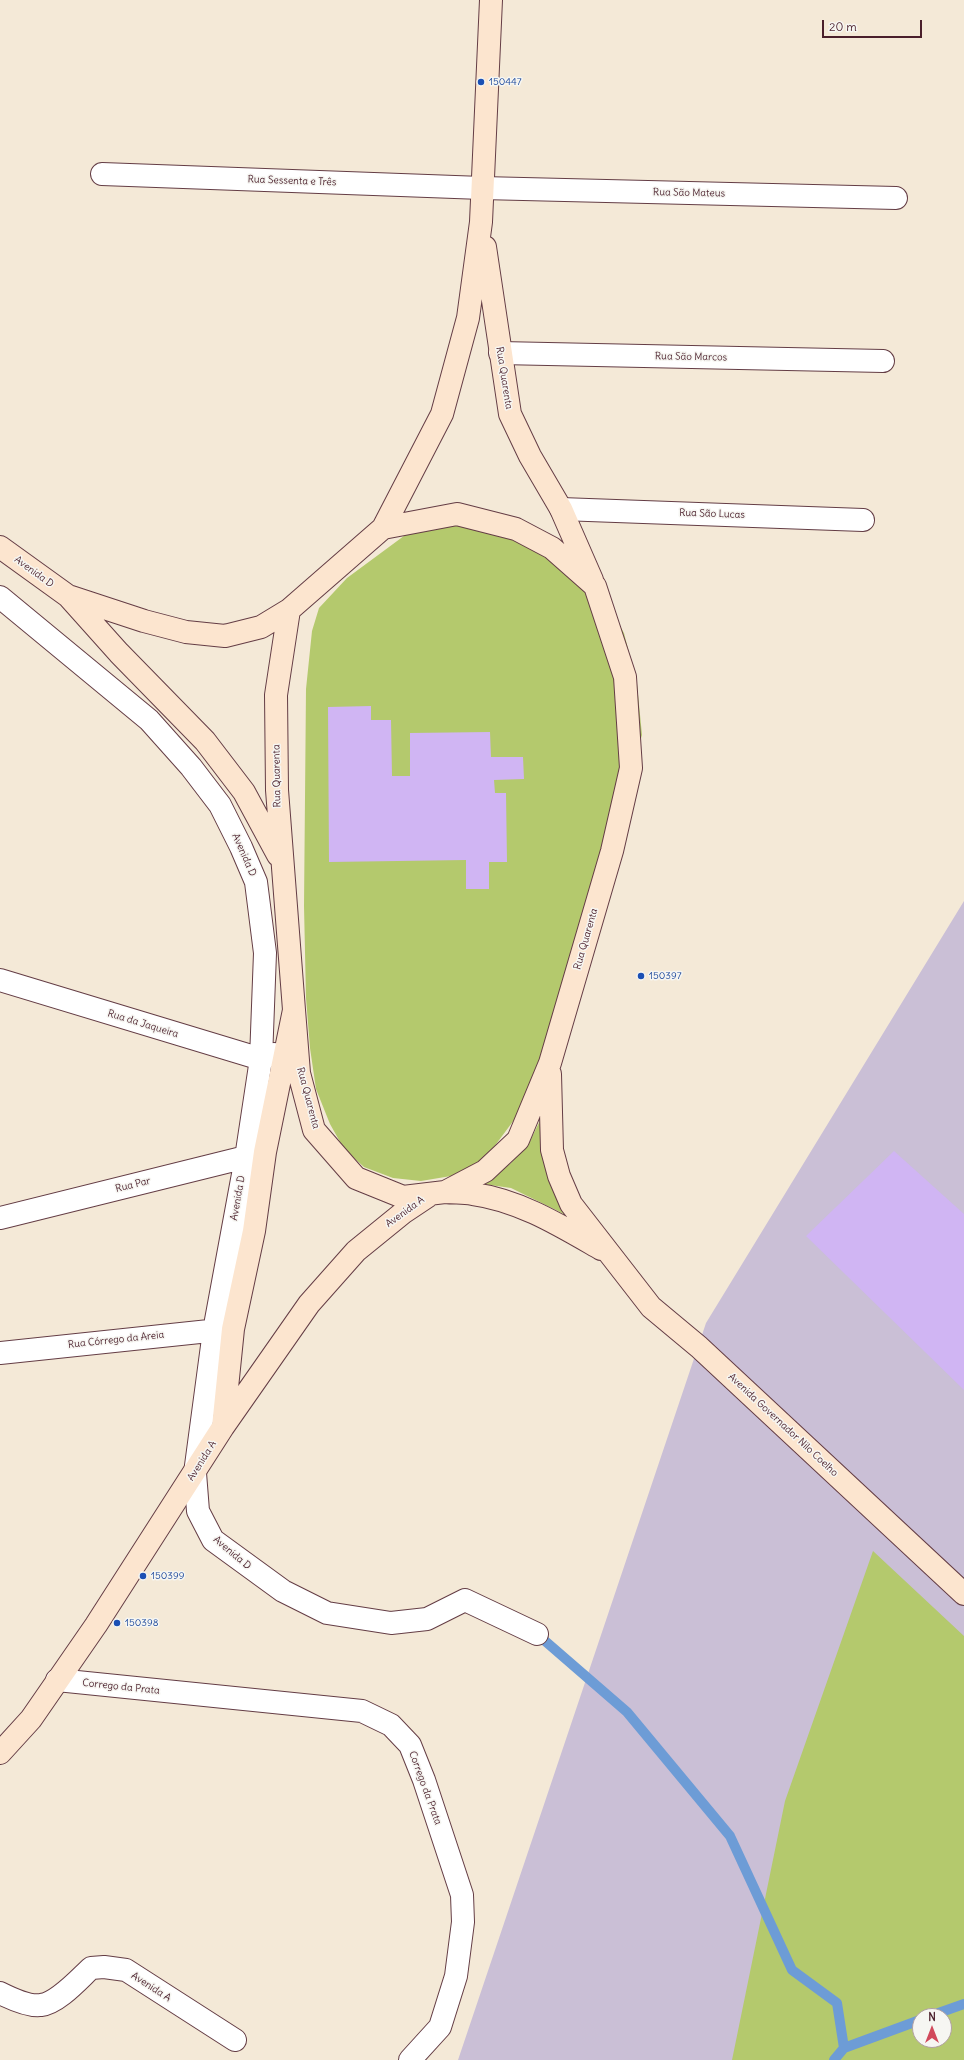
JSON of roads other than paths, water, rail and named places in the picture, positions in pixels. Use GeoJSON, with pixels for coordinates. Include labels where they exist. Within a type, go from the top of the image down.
{"type":"FeatureCollection","features":[{"type":"Feature","properties":{"kind":"street","name":"Rua Quarenta"},"geometry":{"type":"LineString","coordinates":[[481,222],[510,414],[530,456],[561,509],[595,586],[625,677],[631,768],[612,851],[550,1063],[518,1140],[484,1171],[438,1193],[402,1197],[356,1178],[314,1130],[300,1073],[294,1010],[277,790],[276,694],[290,610],[383,528],[442,414],[468,318],[481,222],[491,0]]}},
{"type":"Feature","properties":{"kind":"street","name":"Rua Sessenta e Três"},"geometry":{"type":"LineString","coordinates":[[102,174],[482,188]]}},
{"type":"Feature","properties":{"kind":"street","name":"Rua São Mateus"},"geometry":{"type":"LineString","coordinates":[[482,188],[896,198]]}},
{"type":"Feature","properties":{"kind":"street","name":"Rua São Marcos"},"geometry":{"type":"LineString","coordinates":[[500,353],[883,361]]}},
{"type":"Feature","properties":{"kind":"street","name":"Rua São Lucas"},"geometry":{"type":"LineString","coordinates":[[561,509],[864,520]]}},
{"type":"Feature","properties":{"kind":"street"},"geometry":{"type":"LineString","coordinates":[[383,528],[457,514],[516,530],[552,548],[595,586]]}},
{"type":"Feature","properties":{"kind":"street","name":"Avenida D"},"geometry":{"type":"LineString","coordinates":[[0,547],[68,596],[119,653],[205,741],[244,792],[282,861]]}},
{"type":"Feature","properties":{"kind":"street","name":"Avenida D"},"geometry":{"type":"LineString","coordinates":[[0,596],[149,720],[191,767],[220,805],[241,847],[256,882],[265,954],[261,1059],[255,1155],[254,1231],[224,1330],[195,1473],[198,1511],[213,1540],[283,1591],[327,1612],[391,1622],[427,1619],[465,1600],[537,1634]]}},
{"type":"Feature","properties":{"kind":"street","name":"Avenida D"},"geometry":{"type":"LineString","coordinates":[[68,596],[144,621],[186,632],[225,636],[261,627],[290,610]]}},
{"type":"Feature","properties":{"kind":"street","name":"Rua da Jaqueira"},"geometry":{"type":"LineString","coordinates":[[0,980],[261,1059]]}},
{"type":"Feature","properties":{"kind":"street","name":"Avenida D"},"geometry":{"type":"LineString","coordinates":[[255,1155],[286,1049],[294,1010]]}},
{"type":"Feature","properties":{"kind":"street"},"geometry":{"type":"LineString","coordinates":[[261,1059],[286,1049]]}},
{"type":"Feature","properties":{"kind":"street","name":"Avenida Governador Nilo Coelho"},"geometry":{"type":"LineString","coordinates":[[550,1063],[552,1150],[559,1176],[572,1204],[607,1252],[651,1308],[705,1353],[964,1594]]}},
{"type":"Feature","properties":{"kind":"street","name":"Rua Par"},"geometry":{"type":"LineString","coordinates":[[0,1218],[255,1155]]}},
{"type":"Feature","properties":{"kind":"street"},"geometry":{"type":"LineString","coordinates":[[438,1193],[473,1194],[513,1204],[549,1220],[607,1252]]}},
{"type":"Feature","properties":{"kind":"street","name":"Avenida A"},"geometry":{"type":"LineString","coordinates":[[0,1753],[31,1719],[96,1625],[195,1473],[223,1427],[309,1304],[356,1251],[404,1212],[438,1193]]}},
{"type":"Feature","properties":{"kind":"street","name":"Avenida D"},"geometry":{"type":"LineString","coordinates":[[223,1427],[224,1330]]}},
{"type":"Feature","properties":{"kind":"street","name":"Rua Córrego da Areia"},"geometry":{"type":"LineString","coordinates":[[0,1353],[224,1330]]}},
{"type":"Feature","properties":{"kind":"street","name":"Corrego da Prata"},"geometry":{"type":"LineString","coordinates":[[57,1680],[362,1711],[391,1725],[410,1745],[424,1780],[462,1895],[464,1922],[456,1976],[440,2026],[410,2060]]}},
{"type":"Feature","properties":{"kind":"street","name":"Avenida A"},"geometry":{"type":"LineString","coordinates":[[0,1993],[12,2000],[41,2005],[63,1995],[91,1968],[115,1968],[126,1970],[235,2040]]}},
{"type":"Feature","properties":{"kind":"waterway"},"geometry":{"type":"LineString","coordinates":[[537,1634],[627,1712],[730,1836],[792,1970],[837,2003],[844,2048]]}},
{"type":"Feature","properties":{"kind":"waterway"},"geometry":{"type":"LineString","coordinates":[[952,2008],[964,2004]]}},
{"type":"Feature","properties":{"kind":"waterway"},"geometry":{"type":"LineString","coordinates":[[834,2060],[844,2048],[912,2023]]}},
{"type":"Feature","properties":{"kind":"place","name":"150447"},"geometry":{"type":"Point","coordinates":[481,82]}},
{"type":"Feature","properties":{"kind":"place","name":"150397"},"geometry":{"type":"Point","coordinates":[641,976]}},
{"type":"Feature","properties":{"kind":"place","name":"150399"},"geometry":{"type":"Point","coordinates":[143,1576]}},
{"type":"Feature","properties":{"kind":"place","name":"150398"},"geometry":{"type":"Point","coordinates":[117,1623]}}]}
